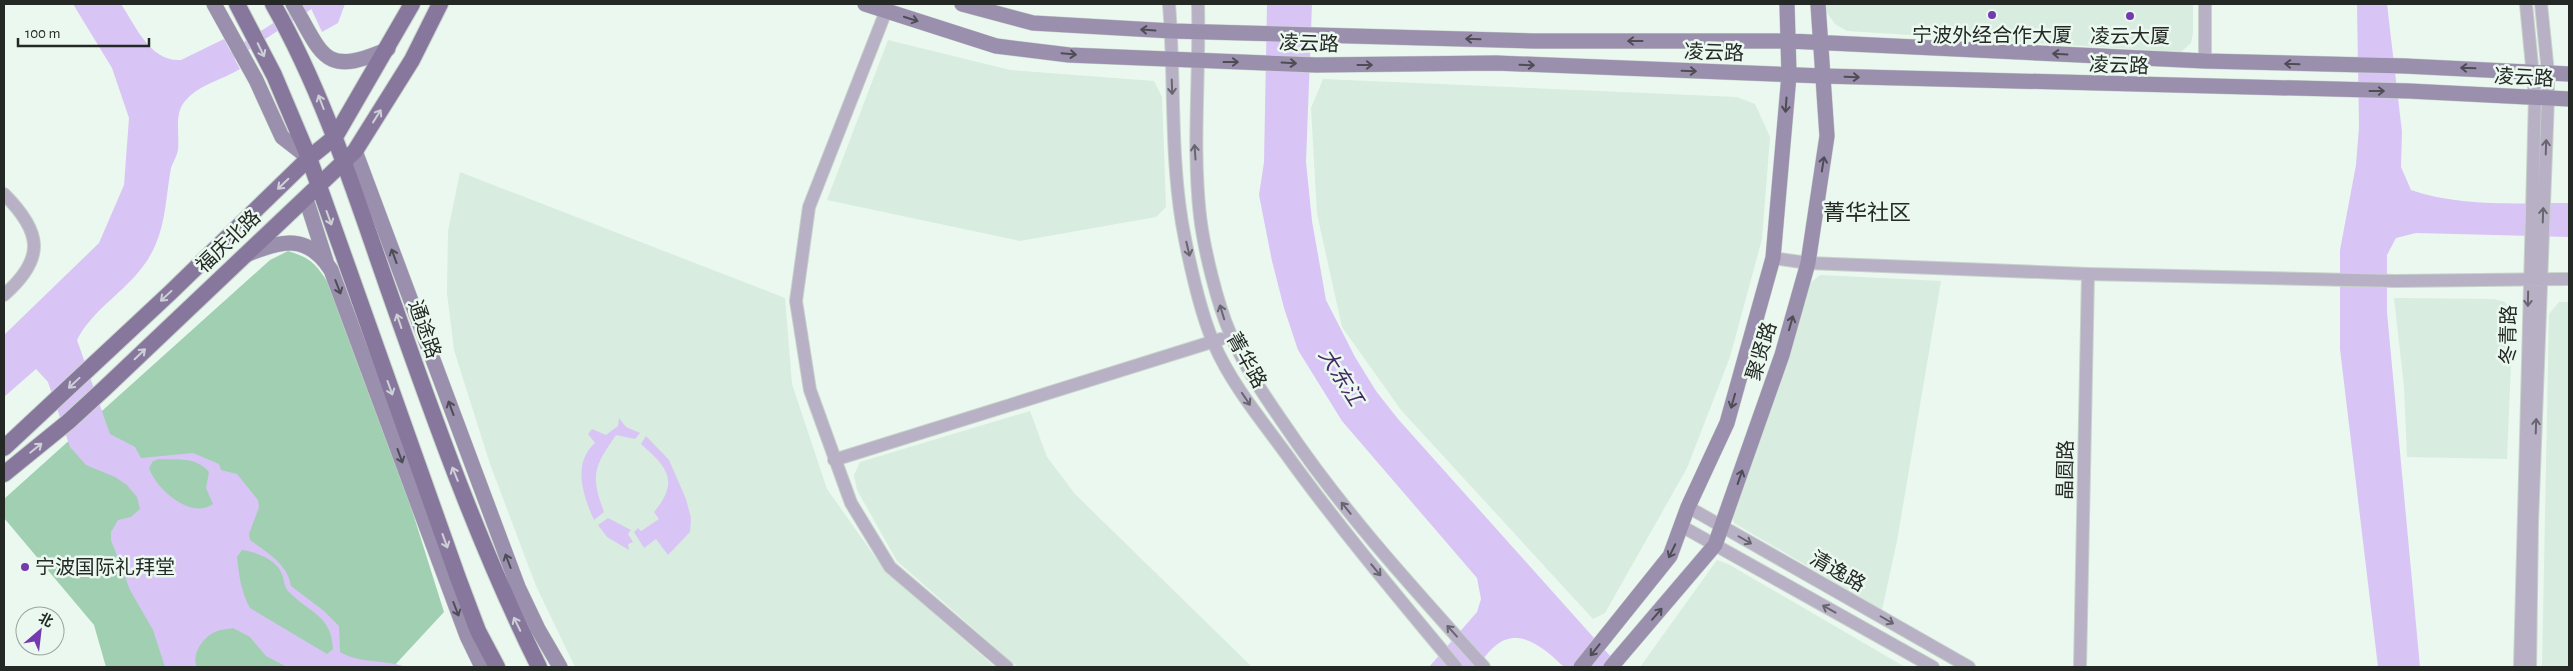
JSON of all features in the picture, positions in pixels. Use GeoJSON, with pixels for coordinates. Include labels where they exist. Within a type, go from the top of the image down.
{"type":"FeatureCollection","features":[{"type":"Feature","properties":{"kind":"main road"},"geometry":{"type":"LineString","coordinates":[[214,4],[252,73],[282,137],[309,158]]}},
{"type":"Feature","properties":{"kind":"main road"},"geometry":{"type":"LineString","coordinates":[[237,4],[274,75],[309,158],[458,578],[478,631],[497,667]]}},
{"type":"Feature","properties":{"kind":"main road","name":"通途路"},"geometry":{"type":"LineString","coordinates":[[274,4],[299,54],[334,137],[350,157],[436,426],[511,611],[539,667]]}},
{"type":"Feature","properties":{"kind":"main road"},"geometry":{"type":"LineString","coordinates":[[294,4],[313,42],[323,55],[336,62],[353,61],[388,49]]}},
{"type":"Feature","properties":{"kind":"main road","name":"福庆北路"},"geometry":{"type":"LineString","coordinates":[[4,448],[309,158],[334,137],[388,49],[412,4]]}},
{"type":"Feature","properties":{"kind":"main road","name":"福庆北路"},"geometry":{"type":"LineString","coordinates":[[4,474],[68,422],[350,157],[412,60],[440,4]]}},
{"type":"Feature","properties":{"kind":"main road","name":"凌云路"},"geometry":{"type":"LineString","coordinates":[[865,4],[996,46],[1069,55],[1199,62],[1263,62],[1316,65],[1496,63],[1789,75],[2345,91],[2409,91],[2569,99]]}},
{"type":"Feature","properties":{"kind":"main road","name":"凌云路"},"geometry":{"type":"LineString","coordinates":[[962,4],[1033,23],[1172,31],[1533,41],[1790,41],[2205,61],[2405,66],[2569,74]]}},
{"type":"Feature","properties":{"kind":"main road","name":"聚贤路"},"geometry":{"type":"LineString","coordinates":[[1581,667],[1670,556],[1688,507],[1727,423],[1773,258],[1789,75],[1790,41],[1787,4]]}},
{"type":"Feature","properties":{"kind":"main road","name":"聚贤路"},"geometry":{"type":"LineString","coordinates":[[1611,667],[1716,545],[1782,355],[1808,263],[1827,136],[1818,4]]}},
{"type":"Feature","properties":{"kind":"main road"},"geometry":{"type":"LineString","coordinates":[[350,157],[518,587],[538,629],[560,667]]}},
{"type":"Feature","properties":{"kind":"main road"},"geometry":{"type":"LineString","coordinates":[[306,199],[326,262]]}},
{"type":"Feature","properties":{"kind":"main road"},"geometry":{"type":"LineString","coordinates":[[244,255],[276,243],[292,242],[306,246],[326,262],[332,270],[467,636],[482,667]]}},
{"type":"Feature","properties":{"kind":"street","name":"菁华路"},"geometry":{"type":"LineString","coordinates":[[1169,4],[1172,31],[1174,154],[1182,223],[1195,280],[1213,342],[1229,373],[1307,484],[1456,667]]}},
{"type":"Feature","properties":{"kind":"street"},"geometry":{"type":"LineString","coordinates":[[1198,4],[1199,62],[1195,142],[1200,217],[1222,312],[1231,335],[1260,388],[1344,506],[1484,667]]}},
{"type":"Feature","properties":{"kind":"street"},"geometry":{"type":"LineString","coordinates":[[2205,4],[2205,61]]}},
{"type":"Feature","properties":{"kind":"street","name":"冬青路"},"geometry":{"type":"LineString","coordinates":[[2526,4],[2532,71],[2541,98]]}},
{"type":"Feature","properties":{"kind":"street","name":"冬青路"},"geometry":{"type":"LineString","coordinates":[[2530,667],[2536,233],[2541,98],[2548,73],[2541,4]]}},
{"type":"Feature","properties":{"kind":"street"},"geometry":{"type":"LineString","coordinates":[[886,11],[809,207],[796,301],[810,390],[851,503],[890,567],[1007,667]]}},
{"type":"Feature","properties":{"kind":"street"},"geometry":{"type":"LineString","coordinates":[[4,194],[20,210],[33,235],[34,258],[22,279],[4,295]]}},
{"type":"Feature","properties":{"kind":"street"},"geometry":{"type":"LineString","coordinates":[[1773,258],[1808,263],[2088,274],[2331,278],[2395,281],[2569,279]]}},
{"type":"Feature","properties":{"kind":"street","name":"晶圆路"},"geometry":{"type":"LineString","coordinates":[[2080,667],[2088,274]]}},
{"type":"Feature","properties":{"kind":"street","name":"冬青路"},"geometry":{"type":"LineString","coordinates":[[2520,667],[2535,279]]}},
{"type":"Feature","properties":{"kind":"street"},"geometry":{"type":"LineString","coordinates":[[834,460],[1231,335]]}},
{"type":"Feature","properties":{"kind":"street","name":"清逸路"},"geometry":{"type":"LineString","coordinates":[[1688,507],[1969,667]]}},
{"type":"Feature","properties":{"kind":"street","name":"清逸路"},"geometry":{"type":"LineString","coordinates":[[1682,526],[1933,667]]}},
{"type":"Feature","properties":{"kind":"shaded area"},"geometry":{"type":"Polygon","coordinates":[[[1825,4],[2193,4],[2193,32],[2191,43],[2181,52],[1847,31],[1835,24],[1825,10],[1825,4]]]}},
{"type":"Feature","properties":{"kind":"shaded area"},"geometry":{"type":"Polygon","coordinates":[[[888,40],[1010,70],[1154,81],[1162,97],[1166,207],[1156,217],[1020,241],[827,200],[888,40]]]}},
{"type":"Feature","properties":{"kind":"shaded area"},"geometry":{"type":"Polygon","coordinates":[[[1323,79],[1737,97],[1755,104],[1770,137],[1762,239],[1730,357],[1687,468],[1605,613],[1593,619],[1401,410],[1342,327],[1317,214],[1311,108],[1323,79]]]}},
{"type":"Feature","properties":{"kind":"shaded area"},"geometry":{"type":"Polygon","coordinates":[[[460,172],[785,298],[792,384],[827,489],[885,571],[995,667],[575,667],[536,586],[490,464],[454,350],[447,293],[448,231],[460,172]]]}},
{"type":"Feature","properties":{"kind":"shaded area"},"geometry":{"type":"Polygon","coordinates":[[[1820,275],[1941,281],[1897,541],[1882,610],[1734,523],[1732,515],[1808,285],[1820,275]]]}},
{"type":"Feature","properties":{"kind":"shaded area"},"geometry":{"type":"Polygon","coordinates":[[[2394,298],[2494,299],[2505,302],[2513,315],[2507,459],[2407,457],[2404,387],[2394,298]]]}},
{"type":"Feature","properties":{"kind":"shaded area"},"geometry":{"type":"Polygon","coordinates":[[[2559,302],[2569,302],[2569,667],[2542,667],[2549,314],[2559,302]]]}},
{"type":"Feature","properties":{"kind":"shaded area"},"geometry":{"type":"Polygon","coordinates":[[[1030,411],[1047,457],[1075,494],[1252,667],[1017,667],[897,561],[857,490],[854,475],[860,462],[1030,411]]]}},
{"type":"Feature","properties":{"kind":"shaded area"},"geometry":{"type":"Polygon","coordinates":[[[1717,560],[1728,564],[1905,667],[1640,667],[1717,560]]]}},
{"type":"Feature","properties":{"kind":"green space"},"geometry":{"type":"Polygon","coordinates":[[[288,251],[308,259],[329,284],[410,504],[444,612],[393,667],[106,667],[94,625],[4,518],[4,499],[270,260],[288,251]]]}},
{"type":"Feature","properties":{"kind":"water"},"geometry":{"type":"Polygon","coordinates":[[[73,4],[121,4],[138,32],[152,49],[170,59],[181,60],[224,39],[240,69],[205,86],[183,104],[178,123],[178,150],[171,168],[164,217],[155,246],[138,273],[94,316],[77,340],[110,434],[135,447],[141,458],[193,453],[219,464],[221,470],[237,474],[258,500],[259,507],[249,534],[250,540],[281,565],[286,571],[291,586],[324,611],[339,626],[340,652],[364,660],[406,667],[287,667],[266,656],[250,637],[233,628],[215,632],[205,639],[195,657],[197,667],[165,667],[153,630],[130,590],[111,540],[111,532],[118,520],[131,517],[140,509],[137,497],[127,485],[115,477],[86,465],[70,447],[48,382],[36,369],[4,397],[4,335],[99,243],[124,185],[129,118],[112,68],[73,4]],[[159,459],[153,461],[149,468],[159,485],[175,500],[195,508],[204,508],[213,504],[206,488],[209,472],[204,467],[192,461],[159,459]],[[242,550],[237,557],[242,590],[250,608],[327,654],[333,649],[329,629],[319,616],[288,591],[278,567],[264,557],[242,550]]]}},
{"type":"Feature","properties":{"kind":"water"},"geometry":{"type":"Polygon","coordinates":[[[309,4],[345,4],[338,23],[322,32],[309,4]]]}},
{"type":"Feature","properties":{"kind":"water","name":"大东江"},"geometry":{"type":"Polygon","coordinates":[[[1267,4],[1312,4],[1306,162],[1312,221],[1326,300],[1355,357],[1376,391],[1398,419],[1620,667],[1564,667],[1541,647],[1532,642],[1513,638],[1503,641],[1494,647],[1476,667],[1429,667],[1477,612],[1481,599],[1477,578],[1342,421],[1298,350],[1284,308],[1272,261],[1259,195],[1264,162],[1267,4]]]}},
{"type":"Feature","properties":{"kind":"water"},"geometry":{"type":"Polygon","coordinates":[[[2357,4],[2387,4],[2402,132],[2401,167],[2411,190],[2469,202],[2569,203],[2569,237],[2416,233],[2396,238],[2387,255],[2387,312],[2420,667],[2378,667],[2340,349],[2340,250],[2356,165],[2359,127],[2357,4]]]}},
{"type":"Feature","properties":{"kind":"water"},"geometry":{"type":"Polygon","coordinates":[[[619,418],[626,427],[640,433],[635,439],[616,435],[603,455],[596,472],[596,480],[604,512],[594,520],[586,501],[582,480],[584,460],[588,451],[595,443],[588,434],[592,429],[606,435],[618,426],[619,418]]]}},
{"type":"Feature","properties":{"kind":"water"},"geometry":{"type":"Polygon","coordinates":[[[646,436],[669,460],[686,499],[691,518],[690,532],[668,555],[656,539],[644,548],[634,532],[638,528],[641,531],[659,519],[654,512],[667,492],[667,475],[663,467],[641,444],[646,436]]]}},
{"type":"Feature","properties":{"kind":"water"},"geometry":{"type":"Polygon","coordinates":[[[608,518],[631,530],[628,534],[633,542],[628,544],[629,550],[607,537],[598,525],[608,518]]]}},
{"type":"Feature","properties":{"kind":"waterway"},"geometry":{"type":"LineString","coordinates":[[223,61],[311,4]]}},
{"type":"Feature","properties":{"kind":"place","name":"宁波外经合作大厦"},"geometry":{"type":"Point","coordinates":[1992,15]}},
{"type":"Feature","properties":{"kind":"place","name":"凌云大厦"},"geometry":{"type":"Point","coordinates":[2130,16]}},
{"type":"Feature","properties":{"kind":"place","name":"宁波国际礼拜堂"},"geometry":{"type":"Point","coordinates":[25,567]}},
{"type":"Feature","properties":{"kind":"district","name":"菁华社区"},"geometry":{"type":"Point","coordinates":[1867,212]}}]}
